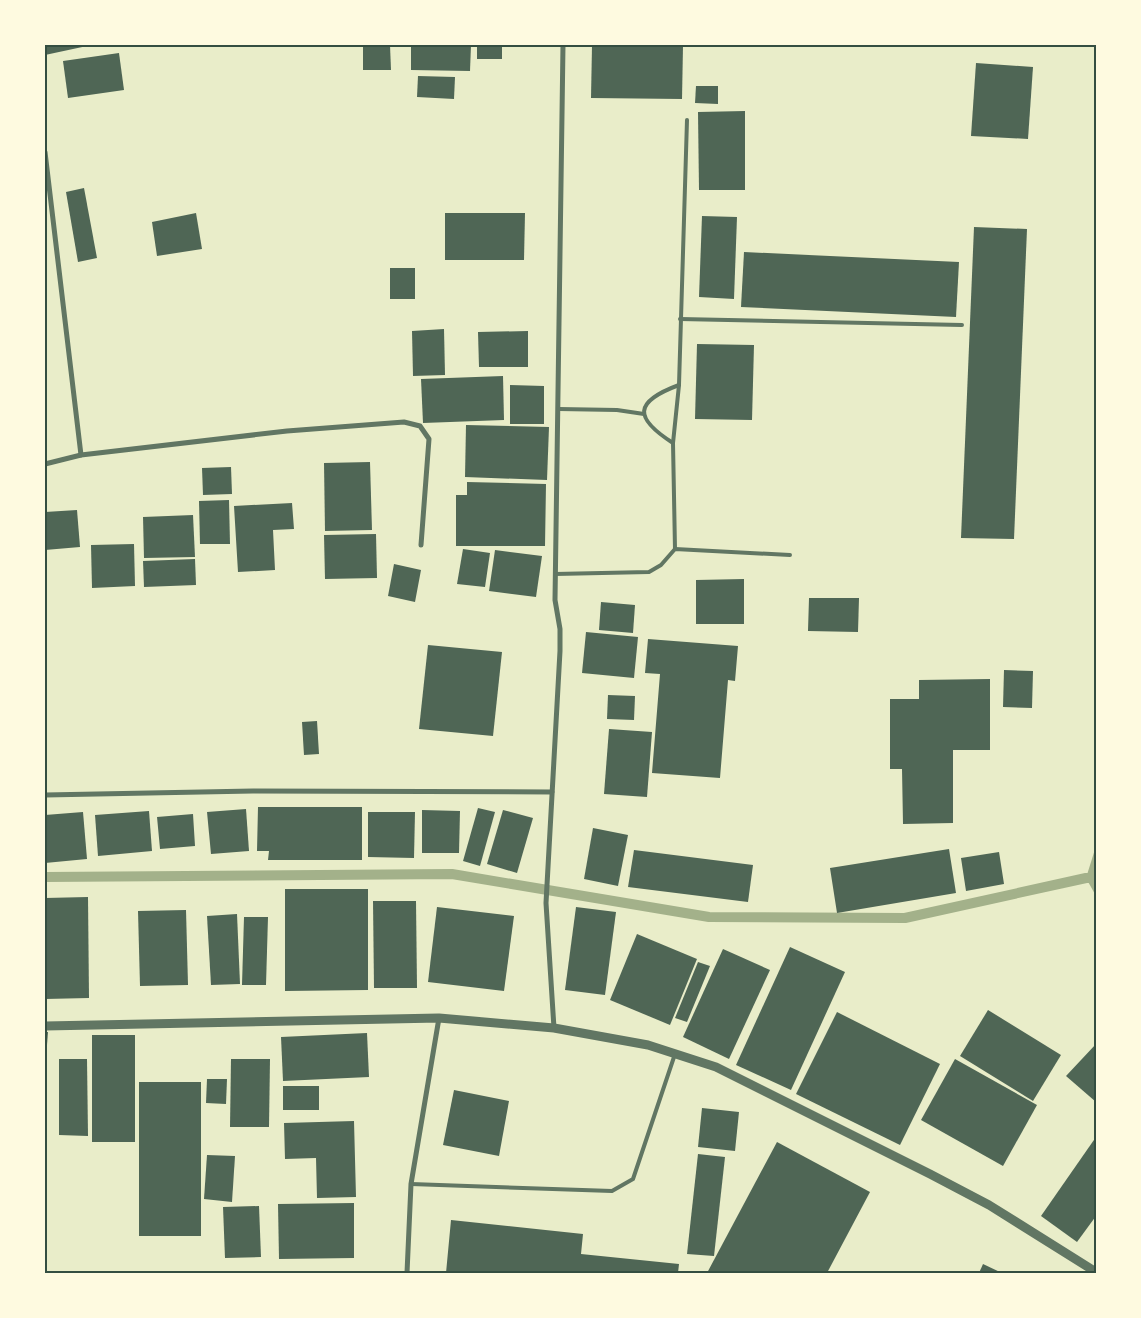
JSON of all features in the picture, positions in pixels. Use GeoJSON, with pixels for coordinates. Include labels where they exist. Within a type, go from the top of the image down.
{"type":"FeatureCollection","features":[{"type":"Feature","properties":{"kind":"street"},"geometry":{"type":"LineString","coordinates":[[554,1028],[546,903],[560,651],[560,629],[555,600],[555,574],[559,410],[563,45]]}},
{"type":"Feature","properties":{"kind":"street"},"geometry":{"type":"LineString","coordinates":[[45,152],[81,455]]}},
{"type":"Feature","properties":{"kind":"street"},"geometry":{"type":"LineString","coordinates":[[45,464],[81,455],[287,430],[404,422],[420,426],[429,439],[421,545]]}},
{"type":"Feature","properties":{"kind":"street"},"geometry":{"type":"LineString","coordinates":[[45,795],[253,791],[552,792]]}},
{"type":"Feature","properties":{"kind":"street"},"geometry":{"type":"LineString","coordinates":[[407,1273],[411,1184],[439,1018]]}},
{"type":"Feature","properties":{"kind":"street"},"geometry":{"type":"LineString","coordinates":[[45,1026],[439,1018],[554,1028],[648,1045],[716,1067],[938,1178],[989,1205],[1096,1272]]}},
{"type":"Feature","properties":{"kind":"lane"},"geometry":{"type":"LineString","coordinates":[[555,574],[650,572],[661,565],[675,549],[673,443],[679,385],[687,120]]}},
{"type":"Feature","properties":{"kind":"lane"},"geometry":{"type":"LineString","coordinates":[[680,319],[962,326]]}},
{"type":"Feature","properties":{"kind":"lane"},"geometry":{"type":"LineString","coordinates":[[673,443],[646,422],[644,414],[648,404],[659,392],[679,385]]}},
{"type":"Feature","properties":{"kind":"lane"},"geometry":{"type":"LineString","coordinates":[[559,410],[617,410],[644,414]]}},
{"type":"Feature","properties":{"kind":"lane"},"geometry":{"type":"LineString","coordinates":[[675,549],[790,555]]}},
{"type":"Feature","properties":{"kind":"lane"},"geometry":{"type":"LineString","coordinates":[[411,1184],[612,1191],[633,1179],[675,1054]]}},
{"type":"Feature","properties":{"kind":"shaded area"},"geometry":{"type":"Polygon","coordinates":[[[1096,846],[1096,896],[1086,878],[1096,846]]]}},
{"type":"Feature","properties":{"kind":"building"},"geometry":{"type":"Polygon","coordinates":[[[45,45],[87,45],[87,46],[45,55],[45,45]]]}},
{"type":"Feature","properties":{"kind":"building"},"geometry":{"type":"Polygon","coordinates":[[[363,45],[390,45],[391,70],[363,70],[363,45]]]}},
{"type":"Feature","properties":{"kind":"building"},"geometry":{"type":"Polygon","coordinates":[[[411,45],[471,45],[470,71],[411,70],[411,45]]]}},
{"type":"Feature","properties":{"kind":"building"},"geometry":{"type":"Polygon","coordinates":[[[477,45],[502,45],[502,59],[477,59],[477,45]]]}},
{"type":"Feature","properties":{"kind":"building"},"geometry":{"type":"Polygon","coordinates":[[[592,46],[683,46],[682,99],[591,98],[592,46]]]}},
{"type":"Feature","properties":{"kind":"building"},"geometry":{"type":"Polygon","coordinates":[[[119,53],[124,90],[68,98],[63,61],[119,53]]]}},
{"type":"Feature","properties":{"kind":"building"},"geometry":{"type":"Polygon","coordinates":[[[976,63],[1033,67],[1028,139],[971,136],[976,63]]]}},
{"type":"Feature","properties":{"kind":"building"},"geometry":{"type":"Polygon","coordinates":[[[418,76],[455,77],[454,99],[417,97],[418,76]]]}},
{"type":"Feature","properties":{"kind":"building"},"geometry":{"type":"Polygon","coordinates":[[[696,86],[718,86],[718,104],[695,103],[696,86]]]}},
{"type":"Feature","properties":{"kind":"building"},"geometry":{"type":"Polygon","coordinates":[[[745,111],[745,190],[699,190],[698,112],[745,111]]]}},
{"type":"Feature","properties":{"kind":"building"},"geometry":{"type":"Polygon","coordinates":[[[84,188],[97,258],[78,262],[66,192],[84,188]]]}},
{"type":"Feature","properties":{"kind":"building"},"geometry":{"type":"Polygon","coordinates":[[[196,213],[202,249],[157,256],[152,222],[196,213]]]}},
{"type":"Feature","properties":{"kind":"building"},"geometry":{"type":"Polygon","coordinates":[[[445,213],[525,213],[524,260],[445,260],[445,213]]]}},
{"type":"Feature","properties":{"kind":"building"},"geometry":{"type":"Polygon","coordinates":[[[702,216],[737,217],[734,299],[699,297],[702,216]]]}},
{"type":"Feature","properties":{"kind":"building"},"geometry":{"type":"Polygon","coordinates":[[[974,227],[1027,229],[1014,539],[961,538],[974,227]]]}},
{"type":"Feature","properties":{"kind":"building"},"geometry":{"type":"Polygon","coordinates":[[[744,252],[959,262],[956,317],[741,307],[744,252]]]}},
{"type":"Feature","properties":{"kind":"building"},"geometry":{"type":"Polygon","coordinates":[[[390,268],[415,268],[415,299],[390,299],[390,268]]]}},
{"type":"Feature","properties":{"kind":"building"},"geometry":{"type":"Polygon","coordinates":[[[444,329],[445,375],[413,376],[412,331],[444,329]]]}},
{"type":"Feature","properties":{"kind":"building"},"geometry":{"type":"Polygon","coordinates":[[[528,331],[528,367],[479,367],[478,332],[528,331]]]}},
{"type":"Feature","properties":{"kind":"building"},"geometry":{"type":"Polygon","coordinates":[[[697,344],[754,345],[752,420],[695,419],[697,344]]]}},
{"type":"Feature","properties":{"kind":"building"},"geometry":{"type":"Polygon","coordinates":[[[503,376],[504,420],[423,423],[421,379],[503,376]]]}},
{"type":"Feature","properties":{"kind":"building"},"geometry":{"type":"Polygon","coordinates":[[[510,385],[544,386],[544,424],[510,424],[510,385]]]}},
{"type":"Feature","properties":{"kind":"building"},"geometry":{"type":"Polygon","coordinates":[[[466,425],[549,427],[547,480],[465,477],[466,425]]]}},
{"type":"Feature","properties":{"kind":"building"},"geometry":{"type":"Polygon","coordinates":[[[370,462],[372,530],[325,531],[324,463],[370,462]]]}},
{"type":"Feature","properties":{"kind":"building"},"geometry":{"type":"Polygon","coordinates":[[[231,467],[232,494],[203,495],[202,468],[231,467]]]}},
{"type":"Feature","properties":{"kind":"building"},"geometry":{"type":"Polygon","coordinates":[[[467,482],[546,484],[545,546],[456,546],[456,495],[467,495],[467,482]]]}},
{"type":"Feature","properties":{"kind":"building"},"geometry":{"type":"Polygon","coordinates":[[[229,500],[230,544],[200,544],[199,501],[229,500]]]}},
{"type":"Feature","properties":{"kind":"building"},"geometry":{"type":"Polygon","coordinates":[[[292,503],[294,529],[273,530],[275,570],[238,572],[234,506],[292,503]]]}},
{"type":"Feature","properties":{"kind":"building"},"geometry":{"type":"Polygon","coordinates":[[[77,510],[80,547],[45,550],[45,512],[77,510]]]}},
{"type":"Feature","properties":{"kind":"building"},"geometry":{"type":"Polygon","coordinates":[[[193,515],[195,557],[144,558],[143,517],[193,515]]]}},
{"type":"Feature","properties":{"kind":"building"},"geometry":{"type":"Polygon","coordinates":[[[376,534],[377,578],[325,579],[324,535],[376,534]]]}},
{"type":"Feature","properties":{"kind":"building"},"geometry":{"type":"Polygon","coordinates":[[[134,544],[135,586],[92,588],[91,545],[134,544]]]}},
{"type":"Feature","properties":{"kind":"building"},"geometry":{"type":"Polygon","coordinates":[[[463,549],[490,553],[485,587],[457,584],[463,549]]]}},
{"type":"Feature","properties":{"kind":"building"},"geometry":{"type":"Polygon","coordinates":[[[495,550],[542,556],[536,597],[489,591],[495,550]]]}},
{"type":"Feature","properties":{"kind":"building"},"geometry":{"type":"Polygon","coordinates":[[[195,559],[196,585],[144,587],[143,561],[195,559]]]}},
{"type":"Feature","properties":{"kind":"building"},"geometry":{"type":"Polygon","coordinates":[[[394,564],[421,570],[415,602],[388,596],[394,564]]]}},
{"type":"Feature","properties":{"kind":"building"},"geometry":{"type":"Polygon","coordinates":[[[744,579],[744,624],[696,624],[696,580],[744,579]]]}},
{"type":"Feature","properties":{"kind":"building"},"geometry":{"type":"Polygon","coordinates":[[[809,598],[859,598],[858,632],[808,631],[809,598]]]}},
{"type":"Feature","properties":{"kind":"building"},"geometry":{"type":"Polygon","coordinates":[[[601,602],[635,605],[633,633],[599,630],[601,602]]]}},
{"type":"Feature","properties":{"kind":"building"},"geometry":{"type":"Polygon","coordinates":[[[586,632],[638,637],[634,678],[582,673],[586,632]]]}},
{"type":"Feature","properties":{"kind":"building"},"geometry":{"type":"Polygon","coordinates":[[[648,639],[738,646],[735,681],[728,680],[720,778],[652,773],[660,674],[645,673],[648,639]]]}},
{"type":"Feature","properties":{"kind":"building"},"geometry":{"type":"Polygon","coordinates":[[[428,645],[502,652],[493,736],[419,729],[428,645]]]}},
{"type":"Feature","properties":{"kind":"building"},"geometry":{"type":"Polygon","coordinates":[[[1004,670],[1033,671],[1032,708],[1003,707],[1004,670]]]}},
{"type":"Feature","properties":{"kind":"building"},"geometry":{"type":"Polygon","coordinates":[[[990,679],[990,750],[953,750],[953,823],[903,824],[902,769],[890,769],[890,699],[919,699],[919,680],[990,679]]]}},
{"type":"Feature","properties":{"kind":"building"},"geometry":{"type":"Polygon","coordinates":[[[608,695],[635,696],[634,720],[607,719],[608,695]]]}},
{"type":"Feature","properties":{"kind":"building"},"geometry":{"type":"Polygon","coordinates":[[[317,721],[319,754],[304,755],[302,722],[317,721]]]}},
{"type":"Feature","properties":{"kind":"building"},"geometry":{"type":"Polygon","coordinates":[[[609,729],[652,732],[647,797],[604,794],[609,729]]]}},
{"type":"Feature","properties":{"kind":"building"},"geometry":{"type":"Polygon","coordinates":[[[258,807],[362,807],[362,860],[268,860],[269,851],[257,851],[258,807]]]}},
{"type":"Feature","properties":{"kind":"building"},"geometry":{"type":"Polygon","coordinates":[[[478,808],[495,812],[480,866],[463,861],[478,808]]]}},
{"type":"Feature","properties":{"kind":"building"},"geometry":{"type":"Polygon","coordinates":[[[246,809],[249,851],[211,854],[207,812],[246,809]]]}},
{"type":"Feature","properties":{"kind":"building"},"geometry":{"type":"Polygon","coordinates":[[[422,810],[460,811],[459,853],[422,853],[422,810]]]}},
{"type":"Feature","properties":{"kind":"building"},"geometry":{"type":"Polygon","coordinates":[[[503,810],[533,818],[517,873],[487,864],[503,810]]]}},
{"type":"Feature","properties":{"kind":"building"},"geometry":{"type":"Polygon","coordinates":[[[149,811],[152,851],[98,856],[95,815],[149,811]]]}},
{"type":"Feature","properties":{"kind":"building"},"geometry":{"type":"Polygon","coordinates":[[[83,812],[87,859],[45,863],[45,815],[83,812]]]}},
{"type":"Feature","properties":{"kind":"building"},"geometry":{"type":"Polygon","coordinates":[[[368,812],[415,812],[414,858],[368,857],[368,812]]]}},
{"type":"Feature","properties":{"kind":"building"},"geometry":{"type":"Polygon","coordinates":[[[193,814],[195,846],[160,849],[157,817],[193,814]]]}},
{"type":"Feature","properties":{"kind":"building"},"geometry":{"type":"Polygon","coordinates":[[[593,828],[628,835],[618,886],[584,879],[593,828]]]}},
{"type":"Feature","properties":{"kind":"building"},"geometry":{"type":"Polygon","coordinates":[[[949,849],[956,893],[837,913],[830,868],[949,849]]]}},
{"type":"Feature","properties":{"kind":"building"},"geometry":{"type":"Polygon","coordinates":[[[634,850],[753,865],[748,902],[628,887],[634,850]]]}},
{"type":"Feature","properties":{"kind":"building"},"geometry":{"type":"Polygon","coordinates":[[[999,852],[1004,884],[966,891],[961,858],[999,852]]]}},
{"type":"Feature","properties":{"kind":"building"},"geometry":{"type":"Polygon","coordinates":[[[285,889],[368,889],[368,990],[285,991],[285,889]]]}},
{"type":"Feature","properties":{"kind":"building"},"geometry":{"type":"Polygon","coordinates":[[[88,897],[89,998],[45,999],[45,898],[88,897]]]}},
{"type":"Feature","properties":{"kind":"building"},"geometry":{"type":"Polygon","coordinates":[[[373,901],[416,901],[417,988],[374,988],[373,901]]]}},
{"type":"Feature","properties":{"kind":"building"},"geometry":{"type":"Polygon","coordinates":[[[437,907],[514,916],[504,991],[428,982],[437,907]]]}},
{"type":"Feature","properties":{"kind":"building"},"geometry":{"type":"Polygon","coordinates":[[[576,907],[616,912],[605,995],[565,990],[576,907]]]}},
{"type":"Feature","properties":{"kind":"building"},"geometry":{"type":"Polygon","coordinates":[[[186,910],[188,985],[140,986],[138,911],[186,910]]]}},
{"type":"Feature","properties":{"kind":"building"},"geometry":{"type":"Polygon","coordinates":[[[237,914],[240,984],[211,985],[207,916],[237,914]]]}},
{"type":"Feature","properties":{"kind":"building"},"geometry":{"type":"Polygon","coordinates":[[[244,917],[268,917],[266,985],[242,985],[244,917]]]}},
{"type":"Feature","properties":{"kind":"building"},"geometry":{"type":"Polygon","coordinates":[[[637,934],[697,959],[670,1025],[610,1000],[637,934]]]}},
{"type":"Feature","properties":{"kind":"building"},"geometry":{"type":"Polygon","coordinates":[[[790,947],[845,972],[791,1090],[736,1065],[790,947]]]}},
{"type":"Feature","properties":{"kind":"building"},"geometry":{"type":"Polygon","coordinates":[[[723,949],[770,970],[729,1059],[683,1037],[723,949]]]}},
{"type":"Feature","properties":{"kind":"building"},"geometry":{"type":"Polygon","coordinates":[[[698,962],[710,966],[687,1022],[675,1018],[698,962]]]}},
{"type":"Feature","properties":{"kind":"building"},"geometry":{"type":"Polygon","coordinates":[[[988,1010],[1061,1055],[1033,1101],[960,1056],[988,1010]]]}},
{"type":"Feature","properties":{"kind":"building"},"geometry":{"type":"Polygon","coordinates":[[[837,1012],[940,1064],[900,1145],[796,1094],[837,1012]]]}},
{"type":"Feature","properties":{"kind":"building"},"geometry":{"type":"Polygon","coordinates":[[[45,1032],[48,1032],[46,1058],[45,1058],[45,1032]]]}},
{"type":"Feature","properties":{"kind":"building"},"geometry":{"type":"Polygon","coordinates":[[[367,1033],[369,1077],[283,1081],[281,1037],[367,1033]]]}},
{"type":"Feature","properties":{"kind":"building"},"geometry":{"type":"Polygon","coordinates":[[[92,1035],[135,1035],[135,1142],[92,1142],[92,1035]]]}},
{"type":"Feature","properties":{"kind":"building"},"geometry":{"type":"Polygon","coordinates":[[[1096,1044],[1096,1102],[1066,1076],[1096,1044]]]}},
{"type":"Feature","properties":{"kind":"building"},"geometry":{"type":"Polygon","coordinates":[[[59,1059],[87,1059],[88,1136],[59,1135],[59,1059]]]}},
{"type":"Feature","properties":{"kind":"building"},"geometry":{"type":"Polygon","coordinates":[[[231,1059],[270,1059],[269,1127],[230,1127],[231,1059]]]}},
{"type":"Feature","properties":{"kind":"building"},"geometry":{"type":"Polygon","coordinates":[[[955,1059],[1037,1105],[1003,1166],[921,1120],[955,1059]]]}},
{"type":"Feature","properties":{"kind":"building"},"geometry":{"type":"Polygon","coordinates":[[[207,1079],[227,1079],[226,1104],[206,1103],[207,1079]]]}},
{"type":"Feature","properties":{"kind":"building"},"geometry":{"type":"Polygon","coordinates":[[[139,1082],[201,1082],[201,1236],[139,1236],[139,1082]]]}},
{"type":"Feature","properties":{"kind":"building"},"geometry":{"type":"Polygon","coordinates":[[[283,1086],[319,1086],[319,1110],[283,1110],[283,1086]]]}},
{"type":"Feature","properties":{"kind":"building"},"geometry":{"type":"Polygon","coordinates":[[[454,1090],[509,1101],[499,1156],[443,1145],[454,1090]]]}},
{"type":"Feature","properties":{"kind":"building"},"geometry":{"type":"Polygon","coordinates":[[[702,1108],[739,1112],[735,1151],[698,1147],[702,1108]]]}},
{"type":"Feature","properties":{"kind":"building"},"geometry":{"type":"Polygon","coordinates":[[[354,1121],[356,1197],[317,1198],[316,1158],[285,1159],[284,1123],[354,1121]]]}},
{"type":"Feature","properties":{"kind":"building"},"geometry":{"type":"Polygon","coordinates":[[[1096,1137],[1096,1216],[1077,1242],[1041,1216],[1096,1137]]]}},
{"type":"Feature","properties":{"kind":"building"},"geometry":{"type":"Polygon","coordinates":[[[777,1142],[870,1192],[827,1273],[707,1273],[777,1142]]]}},
{"type":"Feature","properties":{"kind":"building"},"geometry":{"type":"Polygon","coordinates":[[[698,1154],[725,1157],[714,1256],[687,1254],[698,1154]]]}},
{"type":"Feature","properties":{"kind":"building"},"geometry":{"type":"Polygon","coordinates":[[[207,1155],[235,1156],[232,1202],[204,1199],[207,1155]]]}},
{"type":"Feature","properties":{"kind":"building"},"geometry":{"type":"Polygon","coordinates":[[[354,1203],[354,1258],[279,1259],[278,1204],[354,1203]]]}},
{"type":"Feature","properties":{"kind":"building"},"geometry":{"type":"Polygon","coordinates":[[[259,1206],[261,1257],[225,1258],[223,1207],[259,1206]]]}},
{"type":"Feature","properties":{"kind":"building"},"geometry":{"type":"Polygon","coordinates":[[[451,1220],[583,1234],[581,1254],[679,1264],[678,1273],[446,1273],[451,1220]]]}},
{"type":"Feature","properties":{"kind":"building"},"geometry":{"type":"Polygon","coordinates":[[[983,1264],[1002,1273],[979,1273],[983,1264]]]}},
{"type":"Feature","properties":{"kind":"waterway"},"geometry":{"type":"LineString","coordinates":[[45,877],[452,874],[709,917],[905,918],[1086,878],[1096,878]]}}]}
